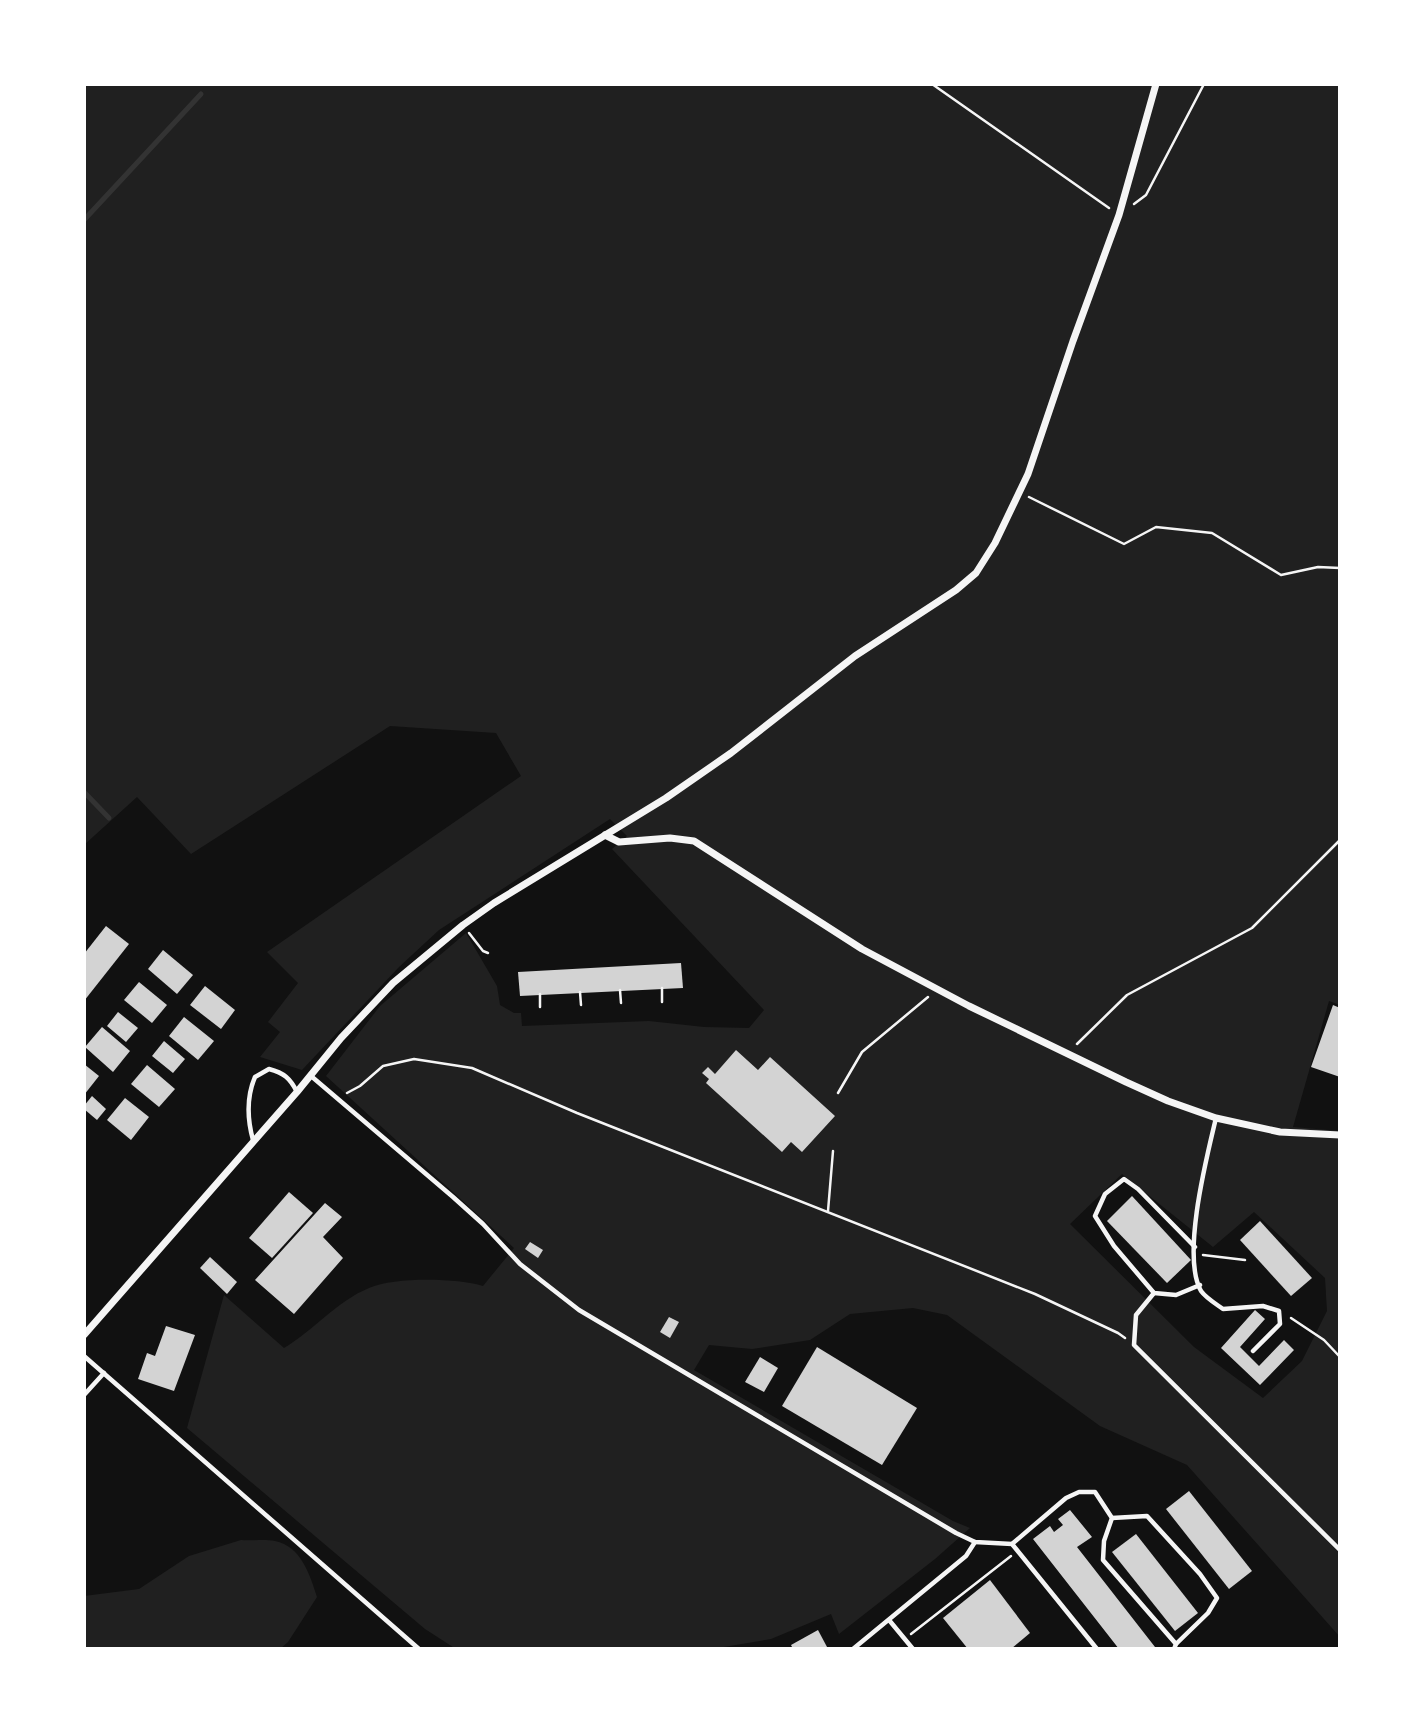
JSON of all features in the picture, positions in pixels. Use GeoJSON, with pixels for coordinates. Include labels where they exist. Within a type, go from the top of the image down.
{"type":"FeatureCollection","features":[{"type":"Feature","properties":{"kind":"street"},"geometry":{"type":"LineString","coordinates":[[84,1335],[374,1001],[463,925],[543,871],[666,798],[731,753],[855,656],[956,590],[976,573],[995,543],[1020,493],[1119,215],[1156,84]]}},
{"type":"Feature","properties":{"kind":"street"},"geometry":{"type":"LineString","coordinates":[[605,835],[619,842],[670,838],[694,841],[862,949],[1068,1054],[1168,1101],[1216,1118],[1280,1132],[1340,1136]]}},
{"type":"Feature","properties":{"kind":"lane"},"geometry":{"type":"LineString","coordinates":[[253,1141],[248,1106],[249,1092],[255,1077],[269,1069],[283,1073],[297,1092]]}},
{"type":"Feature","properties":{"kind":"lane"},"geometry":{"type":"LineString","coordinates":[[310,1075],[453,1197],[483,1224],[520,1264],[579,1310],[956,1533],[975,1542],[1012,1544],[1066,1498],[1079,1492],[1095,1492],[1112,1518]]}},
{"type":"Feature","properties":{"kind":"lane"},"geometry":{"type":"LineString","coordinates":[[1216,1118],[1198,1196],[1196,1272],[1202,1291],[1223,1309],[1263,1306],[1279,1311],[1280,1324],[1253,1351]]}},
{"type":"Feature","properties":{"kind":"lane"},"geometry":{"type":"LineString","coordinates":[[1195,1247],[1138,1189],[1124,1179],[1105,1194],[1095,1216],[1114,1246],[1154,1293],[1175,1295],[1200,1285]]}},
{"type":"Feature","properties":{"kind":"lane"},"geometry":{"type":"LineString","coordinates":[[1154,1293],[1136,1315],[1134,1345],[1340,1550]]}},
{"type":"Feature","properties":{"kind":"lane"},"geometry":{"type":"LineString","coordinates":[[84,1356],[419,1649]]}},
{"type":"Feature","properties":{"kind":"lane"},"geometry":{"type":"LineString","coordinates":[[84,1395],[104,1373]]}},
{"type":"Feature","properties":{"kind":"lane"},"geometry":{"type":"LineString","coordinates":[[1147,1516],[1200,1574],[1217,1598],[1208,1614],[1175,1647],[1103,1560],[1104,1541],[1112,1518],[1147,1516]]}},
{"type":"Feature","properties":{"kind":"lane"},"geometry":{"type":"LineString","coordinates":[[853,1649],[966,1556],[975,1542]]}},
{"type":"Feature","properties":{"kind":"lane"},"geometry":{"type":"LineString","coordinates":[[1012,1544],[1097,1649]]}},
{"type":"Feature","properties":{"kind":"lane"},"geometry":{"type":"LineString","coordinates":[[889,1619],[913,1649]]}},
{"type":"Feature","properties":{"kind":"path"},"geometry":{"type":"LineString","coordinates":[[932,84],[1119,215],[1146,195],[1204,84]]}},
{"type":"Feature","properties":{"kind":"path"},"geometry":{"type":"LineString","coordinates":[[1020,493],[1124,544],[1156,527],[1212,533],[1281,575],[1318,567],[1340,568]]}},
{"type":"Feature","properties":{"kind":"path"},"geometry":{"type":"LineString","coordinates":[[1068,1054],[1128,995],[1252,928],[1340,840]]}},
{"type":"Feature","properties":{"kind":"path"},"geometry":{"type":"LineString","coordinates":[[463,925],[488,954]]}},
{"type":"Feature","properties":{"kind":"path"},"geometry":{"type":"LineString","coordinates":[[662,988],[662,1002]]}},
{"type":"Feature","properties":{"kind":"path"},"geometry":{"type":"LineString","coordinates":[[838,1093],[862,1052],[938,989]]}},
{"type":"Feature","properties":{"kind":"path"},"geometry":{"type":"LineString","coordinates":[[620,990],[621,1003]]}},
{"type":"Feature","properties":{"kind":"path"},"geometry":{"type":"LineString","coordinates":[[580,992],[581,1005]]}},
{"type":"Feature","properties":{"kind":"path"},"geometry":{"type":"LineString","coordinates":[[540,994],[541,1007]]}},
{"type":"Feature","properties":{"kind":"path"},"geometry":{"type":"LineString","coordinates":[[336,1098],[360,1086],[383,1066],[394,1063],[415,1059],[472,1068],[577,1113],[1035,1294],[1118,1333],[1134,1345]]}},
{"type":"Feature","properties":{"kind":"path"},"geometry":{"type":"LineString","coordinates":[[828,1211],[833,1150]]}},
{"type":"Feature","properties":{"kind":"path"},"geometry":{"type":"LineString","coordinates":[[1195,1254],[1245,1260]]}},
{"type":"Feature","properties":{"kind":"path"},"geometry":{"type":"LineString","coordinates":[[1279,1311],[1324,1340],[1340,1357]]}},
{"type":"Feature","properties":{"kind":"path"},"geometry":{"type":"LineString","coordinates":[[905,1639],[1018,1551]]}},
{"type":"Feature","properties":{"kind":"shaded area"},"geometry":{"type":"Polygon","coordinates":[[[84,84],[1340,84],[1340,1005],[1329,1001],[1293,1127],[1340,1131],[1340,1637],[1187,1465],[1100,1426],[947,1315],[913,1308],[850,1314],[810,1340],[752,1349],[709,1345],[694,1370],[953,1521],[970,1528],[839,1634],[831,1614],[771,1639],[712,1649],[456,1649],[425,1629],[187,1428],[224,1295],[284,1348],[346,1300],[380,1284],[426,1280],[457,1281],[483,1286],[514,1248],[326,1076],[380,1006],[466,933],[497,986],[500,1005],[514,1013],[521,1013],[522,1026],[649,1021],[704,1027],[749,1028],[764,1010],[612,849],[627,836],[610,819],[439,930],[399,967],[302,1070],[260,1057],[280,1032],[268,1022],[298,983],[267,952],[521,776],[496,733],[390,726],[191,854],[137,797],[84,845],[84,84]],[[1122,1174],[1070,1224],[1194,1347],[1263,1398],[1302,1361],[1327,1311],[1325,1278],[1254,1212],[1213,1247],[1122,1174]]]}},
{"type":"Feature","properties":{"kind":"shaded area"},"geometry":{"type":"Polygon","coordinates":[[[241,1540],[271,1540],[284,1544],[298,1555],[311,1580],[317,1597],[288,1642],[280,1649],[84,1649],[84,1596],[139,1589],[189,1556],[241,1540]]]}},
{"type":"Feature","properties":{"kind":"building"},"geometry":{"type":"Polygon","coordinates":[[[106,926],[129,944],[84,1001],[84,954],[106,926]]]}},
{"type":"Feature","properties":{"kind":"building"},"geometry":{"type":"Polygon","coordinates":[[[163,950],[193,975],[177,994],[148,969],[163,950]]]}},
{"type":"Feature","properties":{"kind":"building"},"geometry":{"type":"Polygon","coordinates":[[[681,963],[683,988],[520,996],[518,972],[681,963]]]}},
{"type":"Feature","properties":{"kind":"building"},"geometry":{"type":"Polygon","coordinates":[[[139,982],[167,1005],[152,1023],[124,1000],[139,982]]]}},
{"type":"Feature","properties":{"kind":"building"},"geometry":{"type":"Polygon","coordinates":[[[205,986],[235,1010],[221,1029],[190,1005],[205,986]]]}},
{"type":"Feature","properties":{"kind":"building"},"geometry":{"type":"Polygon","coordinates":[[[1333,1005],[1340,1008],[1340,1077],[1311,1067],[1333,1005]]]}},
{"type":"Feature","properties":{"kind":"building"},"geometry":{"type":"Polygon","coordinates":[[[118,1012],[138,1028],[126,1042],[107,1026],[118,1012]]]}},
{"type":"Feature","properties":{"kind":"building"},"geometry":{"type":"Polygon","coordinates":[[[184,1017],[214,1041],[198,1060],[169,1036],[184,1017]]]}},
{"type":"Feature","properties":{"kind":"building"},"geometry":{"type":"Polygon","coordinates":[[[102,1027],[130,1051],[113,1072],[85,1047],[102,1027]]]}},
{"type":"Feature","properties":{"kind":"building"},"geometry":{"type":"Polygon","coordinates":[[[164,1041],[185,1059],[173,1073],[152,1056],[164,1041]]]}},
{"type":"Feature","properties":{"kind":"building"},"geometry":{"type":"Polygon","coordinates":[[[736,1050],[758,1070],[770,1057],[835,1116],[802,1152],[791,1142],[782,1152],[706,1083],[709,1079],[702,1073],[708,1067],[715,1074],[736,1050]]]}},
{"type":"Feature","properties":{"kind":"building"},"geometry":{"type":"Polygon","coordinates":[[[84,1064],[99,1076],[84,1095],[84,1064]]]}},
{"type":"Feature","properties":{"kind":"building"},"geometry":{"type":"Polygon","coordinates":[[[147,1065],[175,1089],[159,1107],[131,1084],[147,1065]]]}},
{"type":"Feature","properties":{"kind":"building"},"geometry":{"type":"Polygon","coordinates":[[[92,1096],[106,1109],[97,1120],[84,1109],[92,1096]]]}},
{"type":"Feature","properties":{"kind":"building"},"geometry":{"type":"Polygon","coordinates":[[[125,1098],[149,1117],[131,1140],[107,1120],[125,1098]]]}},
{"type":"Feature","properties":{"kind":"building"},"geometry":{"type":"Polygon","coordinates":[[[289,1192],[313,1213],[272,1258],[249,1238],[289,1192]]]}},
{"type":"Feature","properties":{"kind":"building"},"geometry":{"type":"Polygon","coordinates":[[[1132,1196],[1191,1260],[1167,1283],[1107,1221],[1132,1196]]]}},
{"type":"Feature","properties":{"kind":"building"},"geometry":{"type":"Polygon","coordinates":[[[325,1203],[342,1217],[323,1237],[343,1258],[294,1314],[255,1280],[325,1203]]]}},
{"type":"Feature","properties":{"kind":"building"},"geometry":{"type":"Polygon","coordinates":[[[1260,1221],[1312,1278],[1291,1296],[1240,1240],[1260,1221]]]}},
{"type":"Feature","properties":{"kind":"building"},"geometry":{"type":"Polygon","coordinates":[[[530,1242],[543,1250],[538,1258],[525,1249],[530,1242]]]}},
{"type":"Feature","properties":{"kind":"building"},"geometry":{"type":"Polygon","coordinates":[[[210,1257],[237,1282],[227,1294],[200,1268],[210,1257]]]}},
{"type":"Feature","properties":{"kind":"building"},"geometry":{"type":"Polygon","coordinates":[[[1255,1310],[1265,1319],[1240,1347],[1259,1366],[1284,1340],[1294,1350],[1260,1385],[1221,1348],[1255,1310]]]}},
{"type":"Feature","properties":{"kind":"building"},"geometry":{"type":"Polygon","coordinates":[[[669,1317],[679,1322],[670,1338],[660,1332],[669,1317]]]}},
{"type":"Feature","properties":{"kind":"building"},"geometry":{"type":"Polygon","coordinates":[[[166,1326],[195,1335],[174,1391],[138,1379],[147,1353],[155,1356],[166,1326]]]}},
{"type":"Feature","properties":{"kind":"building"},"geometry":{"type":"Polygon","coordinates":[[[817,1347],[917,1408],[882,1465],[782,1406],[817,1347]]]}},
{"type":"Feature","properties":{"kind":"building"},"geometry":{"type":"Polygon","coordinates":[[[760,1357],[778,1368],[764,1392],[745,1382],[760,1357]]]}},
{"type":"Feature","properties":{"kind":"building"},"geometry":{"type":"Polygon","coordinates":[[[1189,1491],[1252,1571],[1229,1589],[1166,1509],[1189,1491]]]}},
{"type":"Feature","properties":{"kind":"building"},"geometry":{"type":"Polygon","coordinates":[[[1070,1510],[1092,1537],[1077,1547],[1155,1647],[1152,1649],[1119,1649],[1033,1539],[1050,1526],[1054,1532],[1063,1525],[1058,1519],[1070,1510]]]}},
{"type":"Feature","properties":{"kind":"building"},"geometry":{"type":"Polygon","coordinates":[[[1136,1534],[1198,1613],[1175,1631],[1112,1552],[1136,1534]]]}},
{"type":"Feature","properties":{"kind":"building"},"geometry":{"type":"Polygon","coordinates":[[[990,1580],[1030,1633],[1011,1649],[968,1649],[943,1618],[990,1580]]]}},
{"type":"Feature","properties":{"kind":"building"},"geometry":{"type":"Polygon","coordinates":[[[818,1630],[827,1647],[793,1649],[791,1645],[818,1630]]]}},
{"type":"Feature","properties":{"kind":"waterway"},"geometry":{"type":"LineString","coordinates":[[84,220],[201,94]]}},
{"type":"Feature","properties":{"kind":"waterway"},"geometry":{"type":"LineString","coordinates":[[84,792],[109,818]]}}]}
